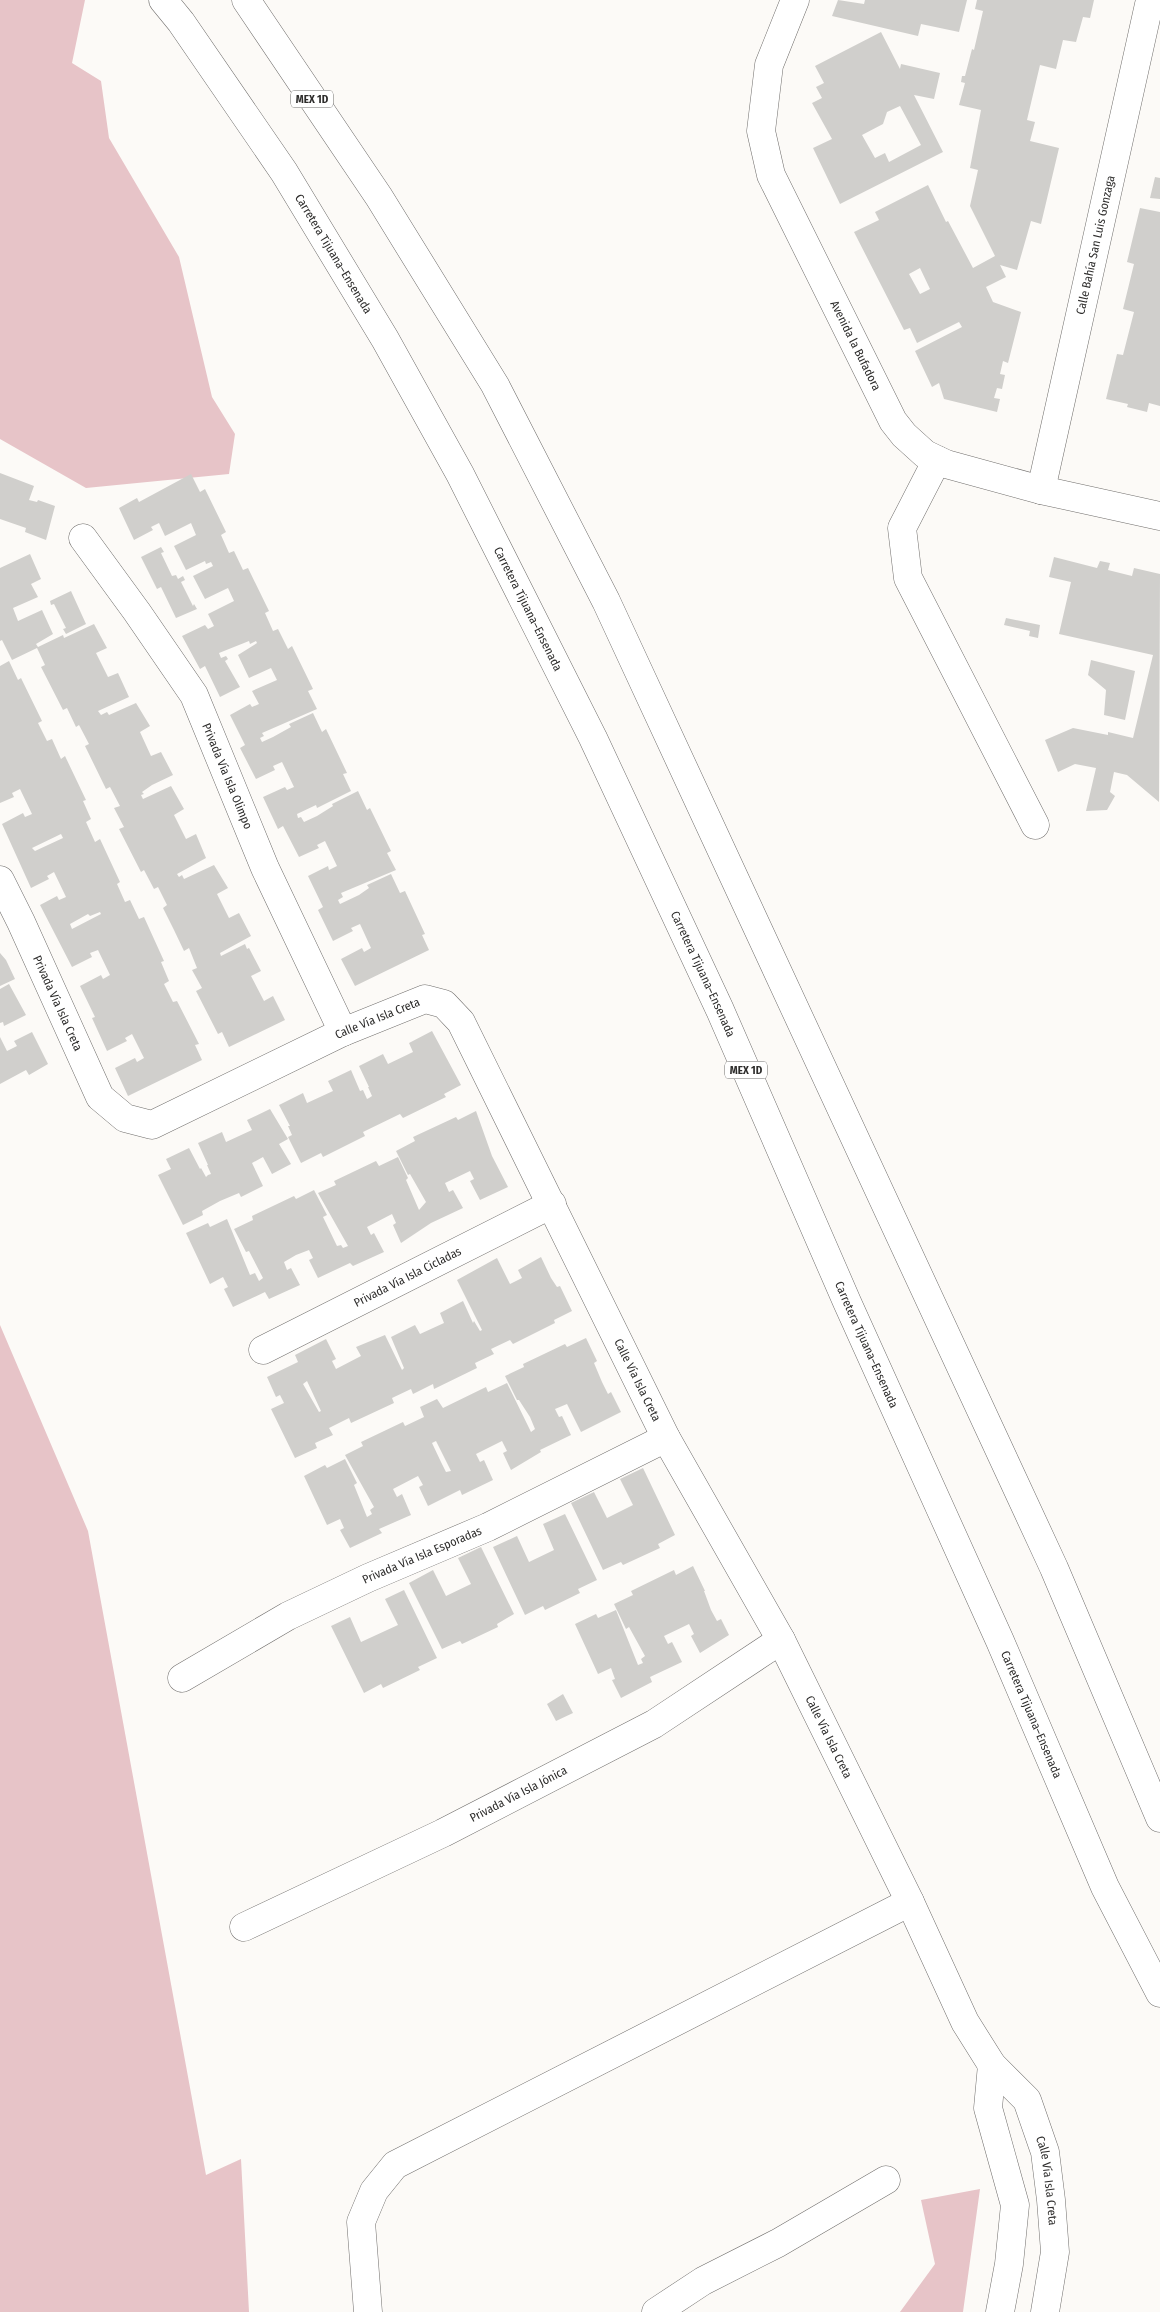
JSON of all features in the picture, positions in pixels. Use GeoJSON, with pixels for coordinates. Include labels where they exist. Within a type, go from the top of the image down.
{"type":"FeatureCollection","features":[{"type":"Feature","properties":{"kind":"main road","name":"Carretera Tijuana–Ensenada"},"geometry":{"type":"LineString","coordinates":[[163,0],[181,22],[284,172],[384,339],[460,474],[593,738],[720,1010],[847,1302],[1000,1641],[1105,1887],[1160,1993]]}},
{"type":"Feature","properties":{"kind":"main road","name":"MEX 1D"},"geometry":{"type":"LineString","coordinates":[[246,0],[379,197],[495,385],[606,601],[1050,1558],[1160,1818]]}},
{"type":"Feature","properties":{"kind":"main road","name":"Avenida la Bufadora"},"geometry":{"type":"LineString","coordinates":[[795,0],[769,65],[761,132],[770,175],[893,421],[913,443],[937,460],[1041,490],[1160,516]]}},
{"type":"Feature","properties":{"kind":"main road","name":"Calle Bahía San Luis Gonzaga"},"geometry":{"type":"LineString","coordinates":[[1041,490],[1150,0]]}},
{"type":"Feature","properties":{"kind":"main road"},"geometry":{"type":"LineString","coordinates":[[937,460],[902,528],[908,578],[1036,825]]}},
{"type":"Feature","properties":{"kind":"main road","name":"Privada Vía Isla Olimpo"},"geometry":{"type":"LineString","coordinates":[[82,538],[137,612],[194,695],[265,868],[343,1032]]}},
{"type":"Feature","properties":{"kind":"main road","name":"Privada Vía Isla Creta"},"geometry":{"type":"LineString","coordinates":[[0,880],[100,1097],[125,1118]]}},
{"type":"Feature","properties":{"kind":"main road","name":"Calle Vía Isla Creta"},"geometry":{"type":"LineString","coordinates":[[125,1118],[152,1125],[343,1032],[425,998],[444,1004],[461,1022],[666,1438],[781,1640],[910,1902],[965,2022],[992,2065],[1027,2100],[1044,2152],[1055,2252],[1045,2312]]}},
{"type":"Feature","properties":{"kind":"main road","name":"Privada Vía Isla Cicladas"},"geometry":{"type":"LineString","coordinates":[[263,1350],[552,1204]]}},
{"type":"Feature","properties":{"kind":"main road","name":"Privada Vía Isla Esporadas"},"geometry":{"type":"LineString","coordinates":[[182,1678],[288,1616],[368,1578],[488,1526],[666,1438]]}},
{"type":"Feature","properties":{"kind":"main road","name":"Privada Vía Isla Jónica"},"geometry":{"type":"LineString","coordinates":[[244,1927],[443,1833],[654,1724],[781,1640]]}},
{"type":"Feature","properties":{"kind":"main road"},"geometry":{"type":"LineString","coordinates":[[368,2312],[361,2222],[374,2191],[395,2165],[910,1902]]}},
{"type":"Feature","properties":{"kind":"main road"},"geometry":{"type":"LineString","coordinates":[[992,2065],[988,2108],[1015,2205],[1009,2264],[1000,2312]]}},
{"type":"Feature","properties":{"kind":"main road"},"geometry":{"type":"LineString","coordinates":[[656,2312],[703,2282],[778,2243],[886,2180]]}},
{"type":"Feature","properties":{"kind":"shaded area"},"geometry":{"type":"Polygon","coordinates":[[[0,0],[85,0],[72,63],[101,81],[109,138],[179,257],[212,397],[235,434],[229,474],[86,488],[0,439],[0,0]]]}},
{"type":"Feature","properties":{"kind":"shaded area"},"geometry":{"type":"Polygon","coordinates":[[[0,1325],[88,1531],[206,2175],[241,2159],[249,2312],[0,2312],[0,1325]]]}},
{"type":"Feature","properties":{"kind":"shaded area"},"geometry":{"type":"Polygon","coordinates":[[[980,2189],[963,2312],[900,2312],[935,2264],[921,2200],[980,2189]]]}},
{"type":"Feature","properties":{"kind":"building"},"geometry":{"type":"Polygon","coordinates":[[[838,0],[864,4],[865,0],[967,0],[959,32],[921,24],[918,36],[832,16],[838,0]]]}},
{"type":"Feature","properties":{"kind":"building"},"geometry":{"type":"Polygon","coordinates":[[[977,0],[1094,0],[1090,18],[1083,17],[1076,42],[1063,40],[1056,69],[1040,65],[1027,120],[1035,122],[1030,141],[1059,148],[1041,224],[1031,221],[1017,270],[1000,265],[1006,277],[986,287],[993,302],[1021,312],[1008,363],[1003,361],[1000,374],[1005,375],[1002,389],[997,388],[994,398],[1000,399],[997,412],[944,399],[939,383],[932,387],[915,351],[962,327],[959,322],[917,343],[910,328],[904,330],[854,232],[879,220],[875,212],[928,185],[946,222],[948,221],[973,268],[995,256],[970,206],[978,170],[970,168],[981,110],[959,105],[965,83],[961,82],[962,76],[965,76],[972,49],[974,50],[983,11],[975,9],[977,0]],[[920,268],[909,274],[920,294],[930,289],[920,268]]]}},
{"type":"Feature","properties":{"kind":"building"},"geometry":{"type":"Polygon","coordinates":[[[881,32],[900,69],[901,64],[940,73],[934,99],[914,95],[943,152],[840,204],[813,148],[832,139],[812,103],[822,98],[816,87],[824,83],[815,66],[881,32]],[[900,106],[887,112],[883,124],[862,135],[875,158],[885,153],[889,162],[921,145],[900,106]]]}},
{"type":"Feature","properties":{"kind":"building"},"geometry":{"type":"Polygon","coordinates":[[[1155,177],[1160,178],[1160,199],[1150,198],[1155,177]]]}},
{"type":"Feature","properties":{"kind":"building"},"geometry":{"type":"Polygon","coordinates":[[[1140,208],[1160,212],[1160,406],[1149,403],[1147,412],[1127,407],[1128,404],[1106,399],[1117,354],[1123,355],[1134,312],[1123,309],[1134,264],[1127,262],[1140,208]]]}},
{"type":"Feature","properties":{"kind":"building"},"geometry":{"type":"Polygon","coordinates":[[[0,473],[34,486],[29,500],[37,502],[38,500],[55,506],[46,540],[25,532],[26,528],[0,519],[0,473]]]}},
{"type":"Feature","properties":{"kind":"building"},"geometry":{"type":"Polygon","coordinates":[[[191,474],[200,492],[205,489],[226,532],[221,535],[229,553],[234,551],[243,570],[248,568],[269,611],[265,613],[273,631],[278,629],[288,649],[292,646],[313,689],[308,691],[317,709],[262,733],[264,736],[260,738],[262,742],[291,727],[289,724],[313,713],[322,732],[326,729],[347,773],[343,774],[351,791],[317,808],[316,805],[297,814],[298,818],[301,817],[304,822],[333,806],[332,804],[358,791],[367,810],[370,808],[391,851],[387,853],[396,870],[341,893],[343,897],[338,900],[340,904],[369,888],[367,885],[391,874],[400,893],[405,891],[425,934],[422,935],[429,950],[355,986],[341,959],[362,948],[364,952],[371,948],[360,924],[351,928],[353,931],[333,941],[318,910],[323,907],[308,876],[328,866],[329,870],[337,866],[325,841],[317,845],[319,848],[299,857],[283,826],[278,829],[263,797],[285,787],[287,790],[294,787],[282,762],[273,766],[275,770],[256,779],[240,748],[245,745],[230,715],[250,704],[252,707],[259,704],[252,691],[277,680],[271,668],[249,678],[238,655],[257,643],[256,641],[250,644],[249,641],[219,653],[221,658],[226,656],[228,659],[225,661],[240,687],[220,697],[205,666],[200,669],[182,636],[205,625],[208,629],[214,626],[208,614],[234,601],[228,588],[205,599],[193,576],[213,566],[211,562],[206,564],[205,561],[186,570],[174,546],[196,535],[191,523],[165,536],[159,523],[151,527],[153,530],[134,540],[119,508],[137,498],[139,502],[191,474]]]}},
{"type":"Feature","properties":{"kind":"building"},"geometry":{"type":"Polygon","coordinates":[[[161,547],[164,552],[161,553],[172,576],[176,575],[178,579],[183,576],[185,580],[181,582],[193,606],[194,604],[197,609],[176,618],[161,587],[157,589],[141,557],[161,547]]]}},
{"type":"Feature","properties":{"kind":"building"},"geometry":{"type":"Polygon","coordinates":[[[30,554],[41,579],[31,584],[38,597],[13,608],[18,621],[42,610],[53,634],[36,644],[38,647],[63,635],[64,638],[94,624],[107,648],[96,653],[108,677],[118,673],[129,697],[98,711],[101,715],[107,712],[109,715],[136,703],[150,726],[140,732],[151,756],[161,752],[173,775],[152,785],[142,792],[144,794],[141,795],[143,799],[171,786],[184,809],[174,815],[186,839],[196,834],[206,858],[177,874],[179,877],[182,875],[184,879],[214,865],[228,888],[217,894],[229,918],[239,913],[251,936],[220,953],[221,956],[245,944],[247,949],[249,948],[261,971],[251,976],[264,1001],[273,996],[285,1020],[229,1047],[222,1032],[218,1034],[196,991],[202,988],[192,970],[197,968],[189,948],[184,951],[163,908],[167,905],[158,887],[154,889],[144,870],[141,872],[119,829],[124,827],[114,808],[120,806],[110,787],[106,789],[85,746],[89,744],[79,725],[76,727],[67,708],[63,710],[41,667],[45,665],[37,648],[12,660],[2,640],[0,641],[0,568],[30,554]]]}},
{"type":"Feature","properties":{"kind":"building"},"geometry":{"type":"Polygon","coordinates":[[[1054,557],[1097,568],[1100,561],[1110,563],[1108,570],[1132,576],[1134,568],[1160,574],[1159,802],[1127,775],[1114,772],[1110,792],[1115,796],[1107,810],[1086,811],[1096,768],[1075,764],[1058,772],[1045,740],[1073,728],[1108,735],[1108,732],[1133,738],[1153,655],[1059,634],[1071,582],[1049,577],[1054,557]]]}},
{"type":"Feature","properties":{"kind":"building"},"geometry":{"type":"Polygon","coordinates":[[[71,591],[86,624],[66,634],[63,629],[66,628],[54,604],[51,605],[50,601],[71,591]]]}},
{"type":"Feature","properties":{"kind":"building"},"geometry":{"type":"Polygon","coordinates":[[[1006,618],[1040,625],[1038,638],[1029,636],[1030,631],[1004,625],[1006,618]]]}},
{"type":"Feature","properties":{"kind":"building"},"geometry":{"type":"Polygon","coordinates":[[[1091,660],[1135,671],[1125,720],[1104,715],[1106,690],[1088,675],[1091,660]]]}},
{"type":"Feature","properties":{"kind":"building"},"geometry":{"type":"Polygon","coordinates":[[[9,661],[18,680],[21,678],[42,721],[38,723],[47,741],[52,739],[61,759],[65,756],[86,800],[83,801],[91,819],[86,822],[95,842],[100,839],[120,882],[117,884],[125,902],[130,900],[139,919],[144,917],[164,961],[161,962],[169,981],[164,984],[173,1002],[177,1001],[199,1044],[195,1045],[202,1060],[128,1096],[115,1068],[135,1058],[137,1062],[144,1058],[132,1034],[125,1038],[127,1041],[107,1051],[92,1018],[95,1017],[80,986],[101,975],[103,979],[110,975],[98,950],[90,953],[92,957],[72,967],[40,905],[57,896],[59,900],[66,897],[54,872],[47,876],[49,879],[31,888],[2,824],[23,813],[25,817],[32,814],[20,789],[12,793],[14,797],[0,803],[0,666],[9,661]],[[61,834],[32,848],[35,851],[63,838],[61,834]],[[100,912],[90,916],[88,914],[70,924],[72,929],[101,914],[100,912]]]}},
{"type":"Feature","properties":{"kind":"building"},"geometry":{"type":"Polygon","coordinates":[[[0,953],[6,960],[15,979],[0,986],[0,953]]]}},
{"type":"Feature","properties":{"kind":"building"},"geometry":{"type":"Polygon","coordinates":[[[9,984],[26,1015],[4,1026],[3,1022],[0,1023],[0,989],[9,984]]]}},
{"type":"Feature","properties":{"kind":"building"},"geometry":{"type":"Polygon","coordinates":[[[432,1031],[461,1085],[444,1094],[446,1097],[403,1118],[400,1114],[363,1132],[365,1136],[323,1157],[321,1153],[301,1163],[288,1137],[292,1135],[288,1126],[290,1126],[279,1105],[303,1093],[307,1103],[333,1091],[328,1081],[351,1070],[360,1091],[363,1090],[367,1099],[372,1096],[359,1066],[383,1054],[388,1064],[413,1052],[409,1043],[432,1031]]]}},
{"type":"Feature","properties":{"kind":"building"},"geometry":{"type":"Polygon","coordinates":[[[32,1032],[48,1064],[29,1075],[26,1070],[0,1084],[0,1037],[7,1051],[17,1046],[14,1041],[32,1032]]]}},
{"type":"Feature","properties":{"kind":"building"},"geometry":{"type":"Polygon","coordinates":[[[270,1109],[288,1139],[279,1144],[291,1164],[272,1174],[263,1157],[252,1163],[263,1186],[241,1197],[239,1193],[220,1201],[202,1211],[203,1215],[183,1225],[158,1175],[171,1169],[166,1159],[189,1148],[206,1177],[211,1174],[198,1143],[222,1132],[226,1142],[252,1130],[247,1120],[270,1109]]]}},
{"type":"Feature","properties":{"kind":"building"},"geometry":{"type":"Polygon","coordinates":[[[476,1111],[492,1156],[508,1187],[480,1200],[470,1181],[474,1179],[470,1171],[445,1183],[449,1192],[453,1190],[463,1208],[431,1223],[401,1243],[393,1225],[396,1223],[392,1214],[367,1227],[371,1235],[374,1233],[384,1252],[353,1266],[350,1263],[318,1278],[309,1260],[313,1258],[309,1250],[296,1255],[284,1262],[287,1270],[291,1268],[300,1285],[269,1299],[265,1292],[233,1307],[224,1289],[228,1287],[223,1277],[210,1284],[186,1233],[208,1223],[210,1227],[227,1219],[250,1275],[255,1273],[259,1281],[263,1278],[249,1251],[246,1252],[234,1229],[253,1220],[252,1216],[294,1196],[296,1199],[314,1190],[327,1215],[323,1217],[337,1246],[341,1245],[343,1248],[348,1246],[318,1193],[336,1185],[334,1181],[376,1161],[379,1166],[398,1157],[408,1178],[406,1180],[419,1210],[426,1202],[410,1174],[408,1175],[396,1151],[415,1141],[413,1137],[456,1117],[458,1120],[476,1111]]]}},
{"type":"Feature","properties":{"kind":"building"},"geometry":{"type":"Polygon","coordinates":[[[541,1257],[551,1278],[557,1287],[560,1286],[572,1311],[554,1320],[555,1323],[513,1344],[510,1340],[491,1349],[494,1354],[475,1363],[477,1368],[434,1389],[433,1384],[413,1394],[411,1389],[392,1398],[394,1403],[351,1423],[349,1418],[329,1428],[333,1435],[315,1443],[317,1448],[295,1458],[271,1409],[284,1403],[280,1395],[276,1397],[267,1377],[298,1362],[295,1355],[326,1339],[336,1359],[332,1361],[336,1369],[361,1356],[356,1347],[385,1335],[402,1370],[404,1368],[391,1337],[415,1325],[420,1334],[444,1323],[440,1313],[463,1301],[473,1323],[474,1321],[480,1331],[482,1330],[457,1280],[497,1258],[510,1284],[522,1278],[518,1270],[541,1257]],[[307,1381],[303,1384],[319,1412],[321,1411],[307,1381]]]}},
{"type":"Feature","properties":{"kind":"building"},"geometry":{"type":"Polygon","coordinates":[[[586,1338],[597,1361],[594,1363],[602,1382],[608,1394],[611,1392],[621,1412],[581,1432],[567,1404],[555,1409],[559,1417],[562,1416],[571,1435],[540,1450],[541,1452],[511,1470],[503,1453],[507,1451],[502,1441],[476,1454],[480,1462],[484,1460],[493,1480],[462,1495],[460,1490],[428,1506],[419,1487],[423,1485],[418,1476],[393,1489],[397,1497],[402,1494],[411,1515],[379,1529],[382,1533],[350,1548],[340,1530],[344,1528],[340,1519],[327,1525],[304,1476],[325,1465],[327,1468],[345,1459],[357,1483],[354,1485],[367,1517],[372,1514],[370,1510],[374,1507],[345,1455],[363,1446],[361,1442],[403,1422],[405,1426],[424,1417],[420,1407],[437,1399],[443,1408],[486,1387],[488,1392],[507,1383],[531,1432],[535,1429],[530,1417],[519,1400],[517,1400],[505,1376],[524,1367],[523,1364],[565,1344],[567,1347],[586,1338]],[[436,1441],[432,1443],[446,1472],[451,1471],[436,1441]]]}},
{"type":"Feature","properties":{"kind":"building"},"geometry":{"type":"Polygon","coordinates":[[[643,1468],[675,1535],[658,1544],[660,1548],[623,1565],[621,1562],[603,1570],[571,1503],[594,1492],[607,1518],[633,1505],[620,1479],[643,1468]]]}},
{"type":"Feature","properties":{"kind":"building"},"geometry":{"type":"Polygon","coordinates":[[[565,1514],[597,1580],[578,1589],[580,1593],[545,1610],[543,1606],[525,1615],[493,1547],[517,1536],[529,1562],[554,1550],[543,1524],[565,1514]]]}},
{"type":"Feature","properties":{"kind":"building"},"geometry":{"type":"Polygon","coordinates":[[[481,1547],[514,1614],[497,1624],[498,1627],[462,1644],[460,1641],[442,1649],[409,1583],[433,1570],[446,1596],[471,1584],[458,1558],[481,1547]]]}},
{"type":"Feature","properties":{"kind":"building"},"geometry":{"type":"Polygon","coordinates":[[[693,1566],[705,1591],[711,1610],[717,1621],[721,1619],[729,1635],[700,1653],[691,1636],[694,1634],[689,1624],[664,1636],[668,1644],[672,1642],[682,1662],[650,1677],[652,1682],[621,1698],[612,1680],[615,1679],[611,1668],[598,1674],[575,1624],[596,1614],[598,1618],[616,1610],[638,1665],[643,1663],[641,1659],[645,1656],[629,1627],[626,1629],[614,1604],[633,1595],[631,1591],[674,1570],[676,1575],[693,1566]]]}},
{"type":"Feature","properties":{"kind":"building"},"geometry":{"type":"Polygon","coordinates":[[[404,1590],[437,1658],[418,1667],[420,1670],[383,1688],[381,1684],[364,1693],[331,1626],[350,1617],[361,1642],[398,1625],[385,1599],[404,1590]]]}},
{"type":"Feature","properties":{"kind":"building"},"geometry":{"type":"Polygon","coordinates":[[[563,1694],[573,1713],[556,1721],[547,1704],[563,1694]]]}}]}
